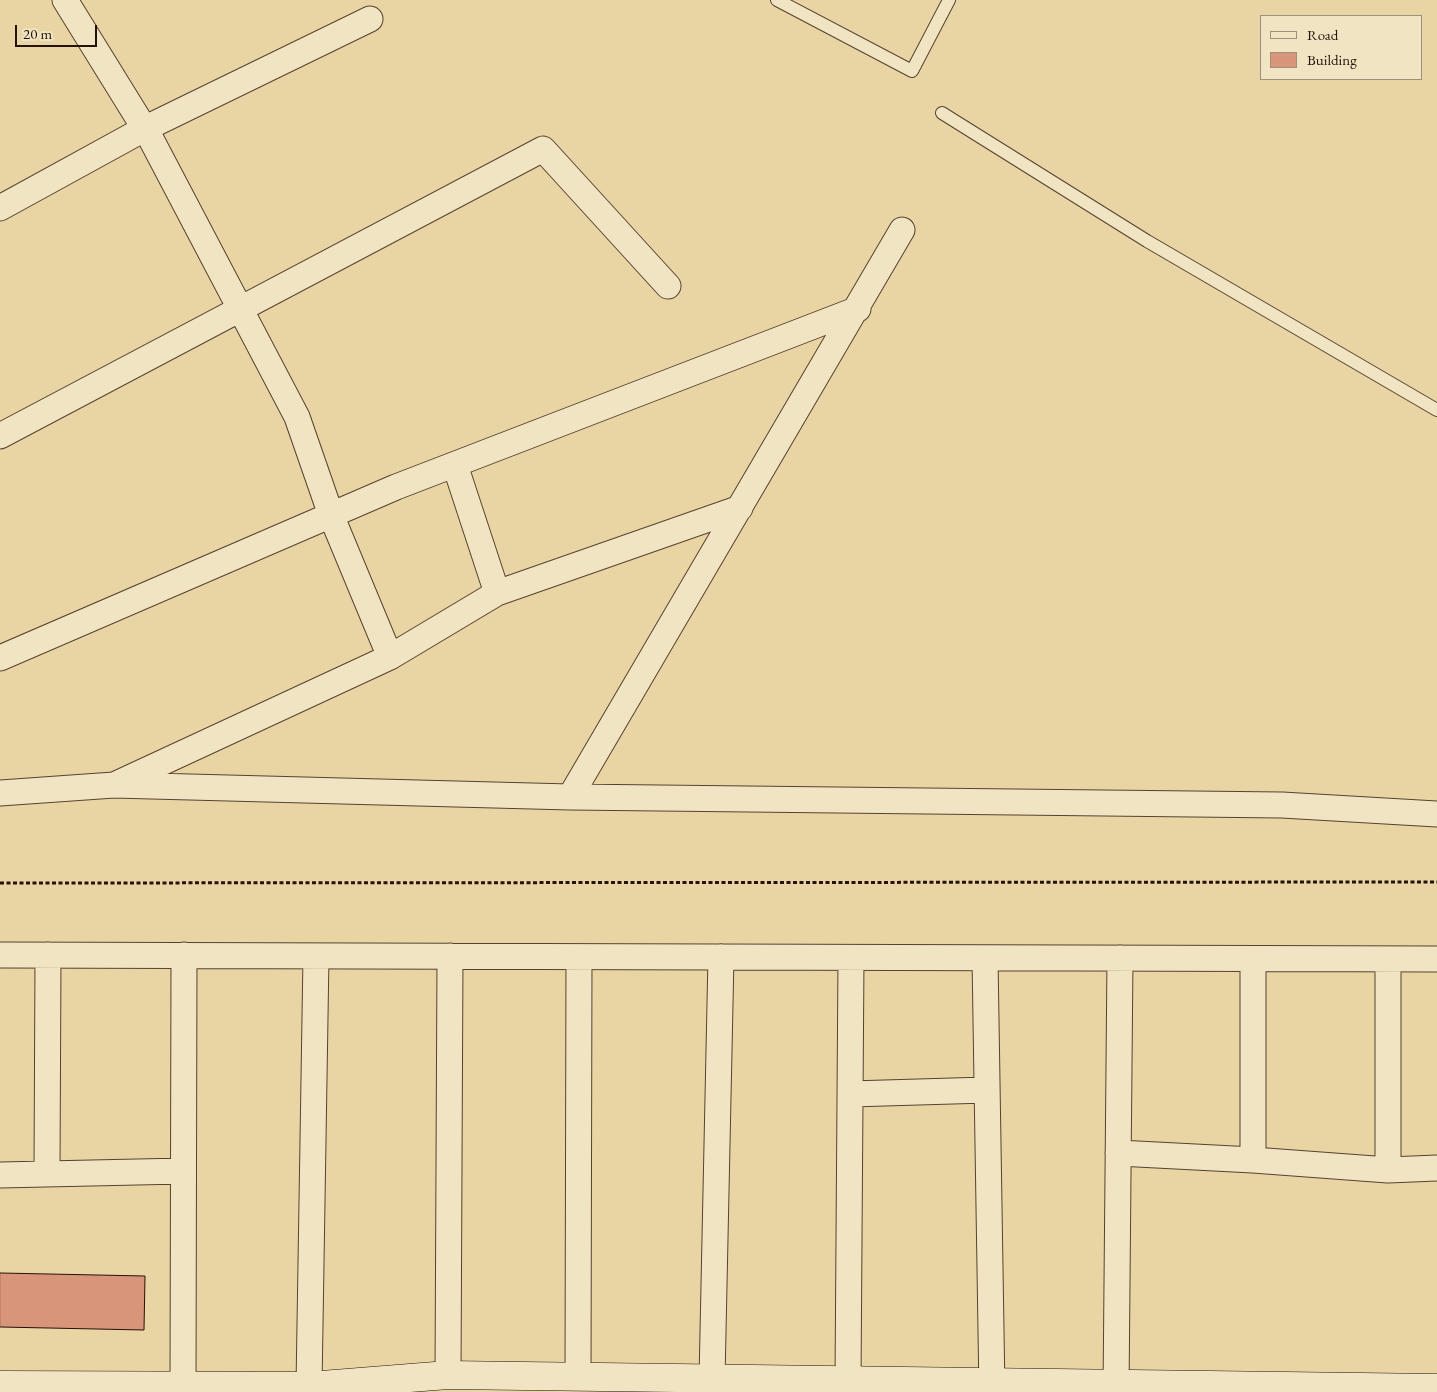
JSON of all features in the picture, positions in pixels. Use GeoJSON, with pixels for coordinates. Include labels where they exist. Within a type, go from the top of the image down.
{"type":"FeatureCollection","features":[{"type":"Feature","properties":{"kind":"street"},"geometry":{"type":"LineString","coordinates":[[64,0],[144,129],[297,417],[331,515],[390,657]]}},
{"type":"Feature","properties":{"kind":"street"},"geometry":{"type":"LineString","coordinates":[[0,208],[144,129],[370,19]]}},
{"type":"Feature","properties":{"kind":"street"},"geometry":{"type":"LineString","coordinates":[[0,436],[543,149],[668,286]]}},
{"type":"Feature","properties":{"kind":"street"},"geometry":{"type":"LineString","coordinates":[[570,798],[858,309],[902,230]]}},
{"type":"Feature","properties":{"kind":"street"},"geometry":{"type":"LineString","coordinates":[[0,658],[331,515],[454,465],[858,309]]}},
{"type":"Feature","properties":{"kind":"street"},"geometry":{"type":"LineString","coordinates":[[454,465],[497,593]]}},
{"type":"Feature","properties":{"kind":"street"},"geometry":{"type":"LineString","coordinates":[[114,785],[390,657],[497,593],[740,508]]}},
{"type":"Feature","properties":{"kind":"street"},"geometry":{"type":"LineString","coordinates":[[0,793],[114,785],[570,798],[1282,805],[1437,814]]}},
{"type":"Feature","properties":{"kind":"street"},"geometry":{"type":"LineString","coordinates":[[0,955],[1437,959]]}},
{"type":"Feature","properties":{"kind":"street"},"geometry":{"type":"LineString","coordinates":[[47,1173],[48,955]]}},
{"type":"Feature","properties":{"kind":"street"},"geometry":{"type":"LineString","coordinates":[[183,1385],[184,955]]}},
{"type":"Feature","properties":{"kind":"street"},"geometry":{"type":"LineString","coordinates":[[316,956],[326,1388]]}},
{"type":"Feature","properties":{"kind":"street"},"geometry":{"type":"LineString","coordinates":[[448,1376],[450,956]]}},
{"type":"Feature","properties":{"kind":"street"},"geometry":{"type":"LineString","coordinates":[[578,1377],[579,957]]}},
{"type":"Feature","properties":{"kind":"street"},"geometry":{"type":"LineString","coordinates":[[712,1379],[720,957]]}},
{"type":"Feature","properties":{"kind":"street"},"geometry":{"type":"LineString","coordinates":[[848,1381],[851,958]]}},
{"type":"Feature","properties":{"kind":"street"},"geometry":{"type":"LineString","coordinates":[[985,958],[992,1387]]}},
{"type":"Feature","properties":{"kind":"street"},"geometry":{"type":"LineString","coordinates":[[1116,1388],[1120,958]]}},
{"type":"Feature","properties":{"kind":"street"},"geometry":{"type":"LineString","coordinates":[[1253,1160],[1254,959]]}},
{"type":"Feature","properties":{"kind":"street"},"geometry":{"type":"LineString","coordinates":[[1388,959],[1388,1170]]}},
{"type":"Feature","properties":{"kind":"street"},"geometry":{"type":"LineString","coordinates":[[850,1094],[987,1090]]}},
{"type":"Feature","properties":{"kind":"street"},"geometry":{"type":"LineString","coordinates":[[1118,1153],[1388,1170],[1437,1168]]}},
{"type":"Feature","properties":{"kind":"street"},"geometry":{"type":"LineString","coordinates":[[0,1175],[183,1172]]}},
{"type":"Feature","properties":{"kind":"street"},"geometry":{"type":"LineString","coordinates":[[0,1385],[49,1389],[183,1385],[326,1388],[448,1376],[532,1384],[578,1377],[712,1379],[821,1386],[848,1381],[992,1387],[1437,1388]]}},
{"type":"Feature","properties":{"kind":"lane"},"geometry":{"type":"LineString","coordinates":[[777,0],[912,71],[949,0]]}},
{"type":"Feature","properties":{"kind":"lane"},"geometry":{"type":"LineString","coordinates":[[942,113],[1147,241],[1437,410]]}},
{"type":"Feature","properties":{"kind":"path"},"geometry":{"type":"LineString","coordinates":[[0,883],[1437,882]]}},
{"type":"Feature","properties":{"kind":"building"},"geometry":{"type":"Polygon","coordinates":[[[0,1273],[145,1276],[144,1330],[0,1327],[0,1273]]]}}]}
